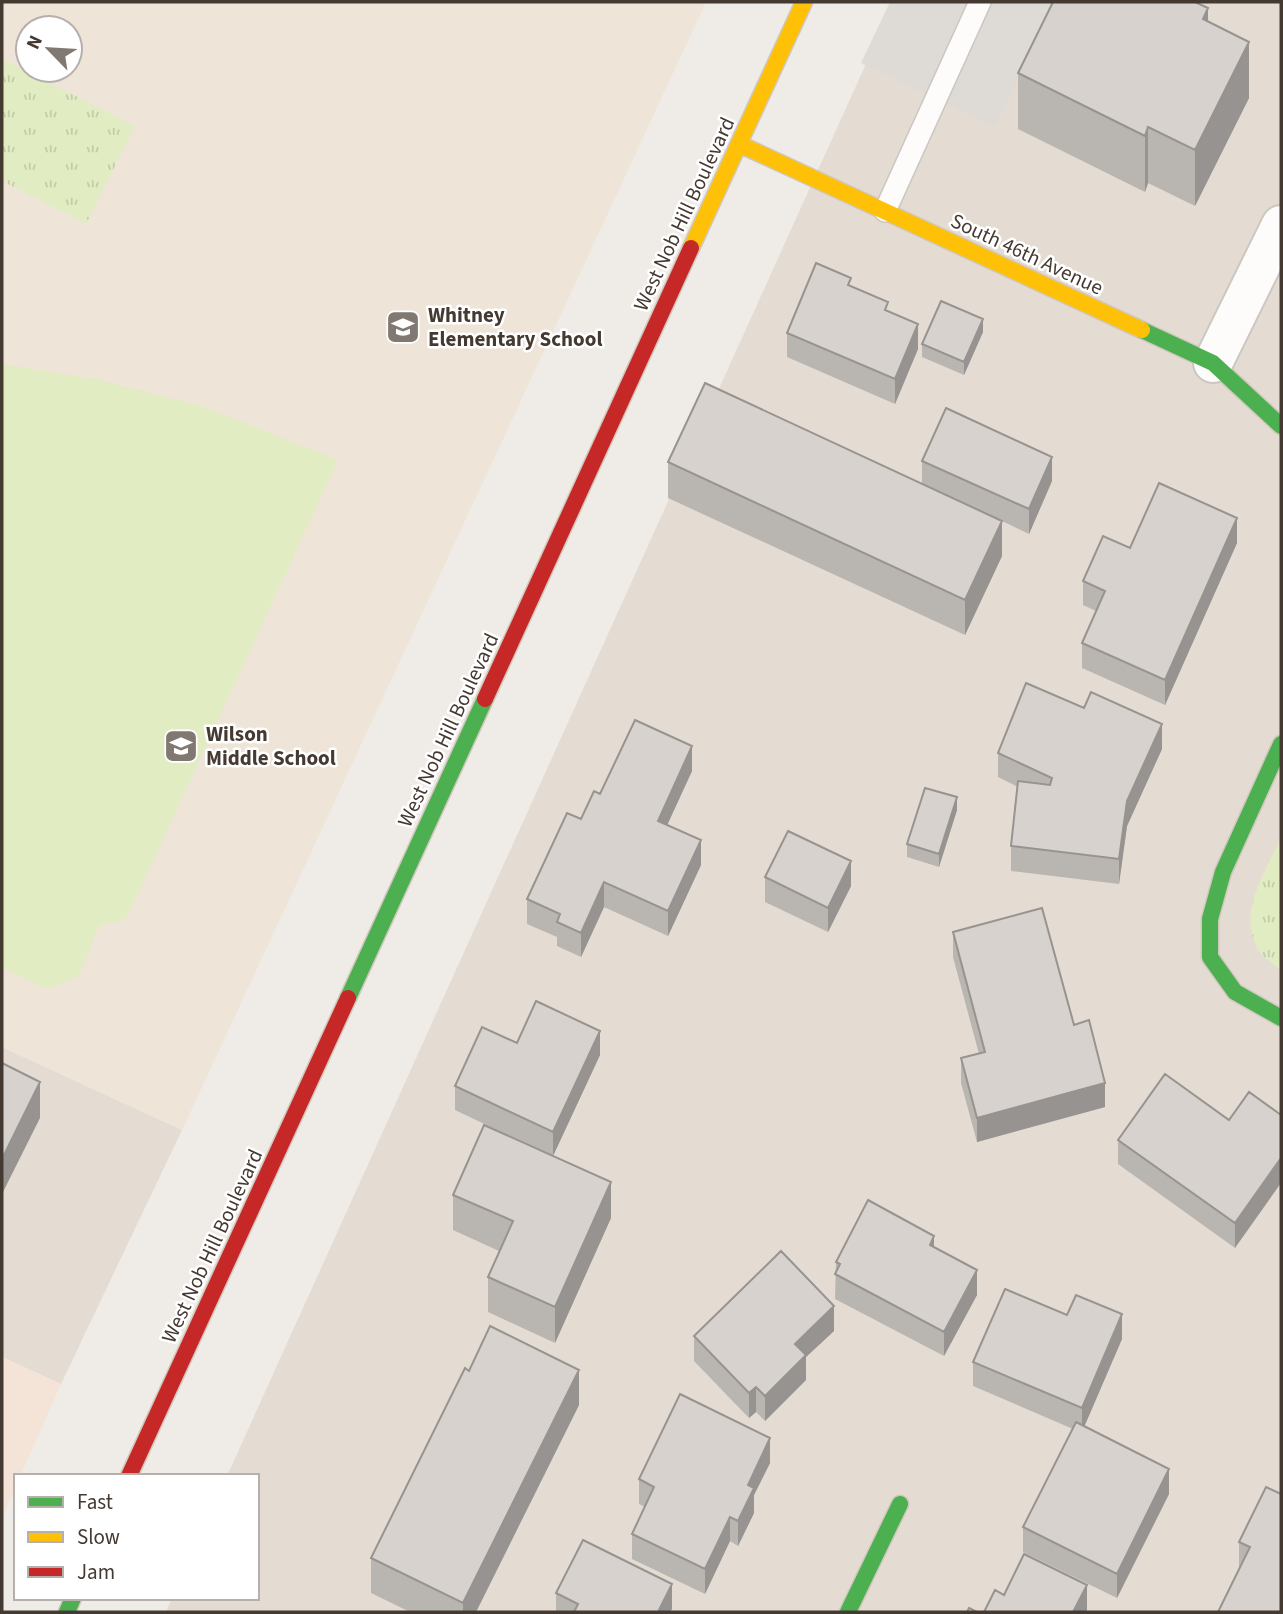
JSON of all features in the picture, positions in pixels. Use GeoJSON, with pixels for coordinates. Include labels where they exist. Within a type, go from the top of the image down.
{"type":"FeatureCollection","features":[{"type":"Feature","properties":{"kind":"main road","name":"West Nob Hill Boulevard"},"geometry":{"type":"LineString","coordinates":[[130,1474],[804,2]]}},
{"type":"Feature","properties":{"kind":"main road","name":"South 46th Avenue"},"geometry":{"type":"LineString","coordinates":[[739,144],[1213,363],[1281,426]]}},
{"type":"Feature","properties":{"kind":"main road"},"geometry":{"type":"LineString","coordinates":[[1281,744],[1223,872],[1210,919],[1210,957],[1216,966],[1235,992],[1281,1018]]}},
{"type":"Feature","properties":{"kind":"main road"},"geometry":{"type":"LineString","coordinates":[[848,1612],[900,1504]]}},
{"type":"Feature","properties":{"kind":"street"},"geometry":{"type":"LineString","coordinates":[[1213,363],[1281,225]]}},
{"type":"Feature","properties":{"kind":"lane"},"geometry":{"type":"LineString","coordinates":[[885,211],[980,2]]}},
{"type":"Feature","properties":{"kind":"shaded area"},"geometry":{"type":"Polygon","coordinates":[[[2,2],[706,2],[182,1130],[2,1047],[2,2]]]}},
{"type":"Feature","properties":{"kind":"shaded area"},"geometry":{"type":"Polygon","coordinates":[[[890,2],[1054,2],[995,127],[861,63],[890,2]]]}},
{"type":"Feature","properties":{"kind":"shaded area"},"geometry":{"type":"Polygon","coordinates":[[[894,2],[1281,2],[1281,1612],[166,1612],[171,1600],[259,1600],[259,1474],[228,1474],[894,2]]]}},
{"type":"Feature","properties":{"kind":"shaded area"},"geometry":{"type":"Polygon","coordinates":[[[2,1047],[182,1130],[61,1384],[2,1357],[2,1047]]]}},
{"type":"Feature","properties":{"kind":"shaded area"},"geometry":{"type":"Polygon","coordinates":[[[2,1357],[61,1384],[21,1474],[14,1474],[14,1491],[2,1518],[2,1357]]]}},
{"type":"Feature","properties":{"kind":"green space"},"geometry":{"type":"Polygon","coordinates":[[[2,59],[14,65],[14,84],[52,84],[135,126],[86,224],[2,181],[2,59]]]}},
{"type":"Feature","properties":{"kind":"green space"},"geometry":{"type":"Polygon","coordinates":[[[2,364],[95,379],[201,406],[338,460],[126,919],[99,926],[79,976],[48,989],[2,968],[2,364]]]}},
{"type":"Feature","properties":{"kind":"green space"},"geometry":{"type":"Polygon","coordinates":[[[1281,838],[1281,970],[1260,952],[1250,924],[1255,894],[1281,838]]]}},
{"type":"Feature","properties":{"kind":"building"},"geometry":{"type":"Polygon","coordinates":[[[1053,2],[1195,2],[1208,8],[1203,19],[1249,42],[1195,150],[1148,127],[1145,136],[1018,73],[1053,2]]]}},
{"type":"Feature","properties":{"kind":"building"},"geometry":{"type":"Polygon","coordinates":[[[816,263],[851,278],[848,285],[888,302],[885,310],[918,324],[895,379],[787,333],[816,263]]]}},
{"type":"Feature","properties":{"kind":"building"},"geometry":{"type":"Polygon","coordinates":[[[941,301],[983,319],[964,362],[922,344],[941,301]]]}},
{"type":"Feature","properties":{"kind":"building"},"geometry":{"type":"Polygon","coordinates":[[[705,383],[1002,521],[965,600],[668,462],[705,383]]]}},
{"type":"Feature","properties":{"kind":"building"},"geometry":{"type":"Polygon","coordinates":[[[946,408],[1052,457],[1029,509],[922,461],[946,408]]]}},
{"type":"Feature","properties":{"kind":"building"},"geometry":{"type":"Polygon","coordinates":[[[1159,483],[1237,518],[1165,680],[1082,643],[1105,591],[1083,581],[1103,536],[1130,548],[1159,483]]]}},
{"type":"Feature","properties":{"kind":"building"},"geometry":{"type":"Polygon","coordinates":[[[1026,683],[1084,708],[1091,692],[1162,724],[1127,801],[1119,859],[1011,846],[1018,781],[1050,785],[1052,778],[998,753],[1026,683]]]}},
{"type":"Feature","properties":{"kind":"building"},"geometry":{"type":"Polygon","coordinates":[[[635,720],[692,746],[658,821],[701,840],[668,911],[604,882],[581,933],[557,922],[560,914],[527,899],[567,813],[581,819],[594,791],[600,794],[635,720]]]}},
{"type":"Feature","properties":{"kind":"building"},"geometry":{"type":"Polygon","coordinates":[[[925,788],[957,797],[939,854],[907,844],[925,788]]]}},
{"type":"Feature","properties":{"kind":"building"},"geometry":{"type":"Polygon","coordinates":[[[788,831],[851,861],[828,908],[765,877],[788,831]]]}},
{"type":"Feature","properties":{"kind":"building"},"geometry":{"type":"Polygon","coordinates":[[[1042,908],[1074,1025],[1089,1020],[1105,1083],[977,1118],[961,1058],[985,1052],[953,932],[1042,908]]]}},
{"type":"Feature","properties":{"kind":"building"},"geometry":{"type":"Polygon","coordinates":[[[536,1001],[600,1031],[553,1132],[455,1086],[482,1027],[517,1043],[536,1001]]]}},
{"type":"Feature","properties":{"kind":"building"},"geometry":{"type":"Polygon","coordinates":[[[2,1063],[40,1082],[2,1159],[2,1063]]]}},
{"type":"Feature","properties":{"kind":"building"},"geometry":{"type":"Polygon","coordinates":[[[1165,1074],[1229,1120],[1249,1092],[1281,1115],[1281,1158],[1235,1223],[1118,1140],[1165,1074]]]}},
{"type":"Feature","properties":{"kind":"building"},"geometry":{"type":"Polygon","coordinates":[[[484,1125],[611,1182],[555,1307],[488,1277],[513,1221],[453,1195],[484,1125]]]}},
{"type":"Feature","properties":{"kind":"building"},"geometry":{"type":"Polygon","coordinates":[[[868,1200],[934,1236],[930,1245],[977,1270],[944,1332],[835,1274],[840,1264],[836,1262],[868,1200]]]}},
{"type":"Feature","properties":{"kind":"building"},"geometry":{"type":"Polygon","coordinates":[[[781,1251],[834,1306],[795,1344],[806,1355],[765,1396],[756,1387],[749,1393],[694,1336],[781,1251]]]}},
{"type":"Feature","properties":{"kind":"building"},"geometry":{"type":"Polygon","coordinates":[[[1005,1289],[1067,1315],[1076,1295],[1122,1314],[1082,1408],[973,1362],[1005,1289]]]}},
{"type":"Feature","properties":{"kind":"building"},"geometry":{"type":"Polygon","coordinates":[[[490,1326],[579,1370],[463,1603],[371,1558],[465,1368],[469,1371],[490,1326]]]}},
{"type":"Feature","properties":{"kind":"building"},"geometry":{"type":"Polygon","coordinates":[[[680,1394],[770,1438],[748,1485],[754,1488],[738,1521],[730,1517],[705,1569],[632,1534],[654,1487],[639,1479],[680,1394]]]}},
{"type":"Feature","properties":{"kind":"building"},"geometry":{"type":"Polygon","coordinates":[[[1076,1422],[1169,1469],[1117,1574],[1023,1527],[1076,1422]]]}},
{"type":"Feature","properties":{"kind":"building"},"geometry":{"type":"Polygon","coordinates":[[[1266,1487],[1281,1494],[1281,1612],[1218,1612],[1250,1547],[1239,1542],[1266,1487]]]}},
{"type":"Feature","properties":{"kind":"building"},"geometry":{"type":"Polygon","coordinates":[[[583,1540],[672,1584],[658,1612],[574,1612],[578,1604],[556,1593],[583,1540]]]}},
{"type":"Feature","properties":{"kind":"building"},"geometry":{"type":"Polygon","coordinates":[[[1024,1554],[1087,1585],[1073,1612],[984,1612],[995,1590],[1004,1595],[1024,1554]]]}},
{"type":"Feature","properties":{"kind":"traffic: fast"},"geometry":{"type":"LineString","coordinates":[[1142,330],[1213,363],[1281,426]]}},
{"type":"Feature","properties":{"kind":"traffic: fast"},"geometry":{"type":"LineString","coordinates":[[348,998],[485,699]]}},
{"type":"Feature","properties":{"kind":"traffic: fast"},"geometry":{"type":"LineString","coordinates":[[1281,744],[1223,872],[1210,919],[1210,957],[1235,992],[1281,1018]]}},
{"type":"Feature","properties":{"kind":"traffic: fast"},"geometry":{"type":"LineString","coordinates":[[848,1612],[900,1504]]}},
{"type":"Feature","properties":{"kind":"traffic: fast"},"geometry":{"type":"LineString","coordinates":[[67,1612],[72,1600]]}},
{"type":"Feature","properties":{"kind":"traffic: slow"},"geometry":{"type":"LineString","coordinates":[[691,248],[804,2]]}},
{"type":"Feature","properties":{"kind":"traffic: slow"},"geometry":{"type":"LineString","coordinates":[[739,144],[1142,330]]}},
{"type":"Feature","properties":{"kind":"traffic: jam"},"geometry":{"type":"LineString","coordinates":[[485,699],[691,248]]}},
{"type":"Feature","properties":{"kind":"traffic: jam"},"geometry":{"type":"LineString","coordinates":[[130,1474],[348,998]]}},
{"type":"Feature","properties":{"kind":"place","name":"Whitney Elementary School"},"geometry":{"type":"Point","coordinates":[403,327]}},
{"type":"Feature","properties":{"kind":"place","name":"Wilson Middle School"},"geometry":{"type":"Point","coordinates":[181,746]}}]}
